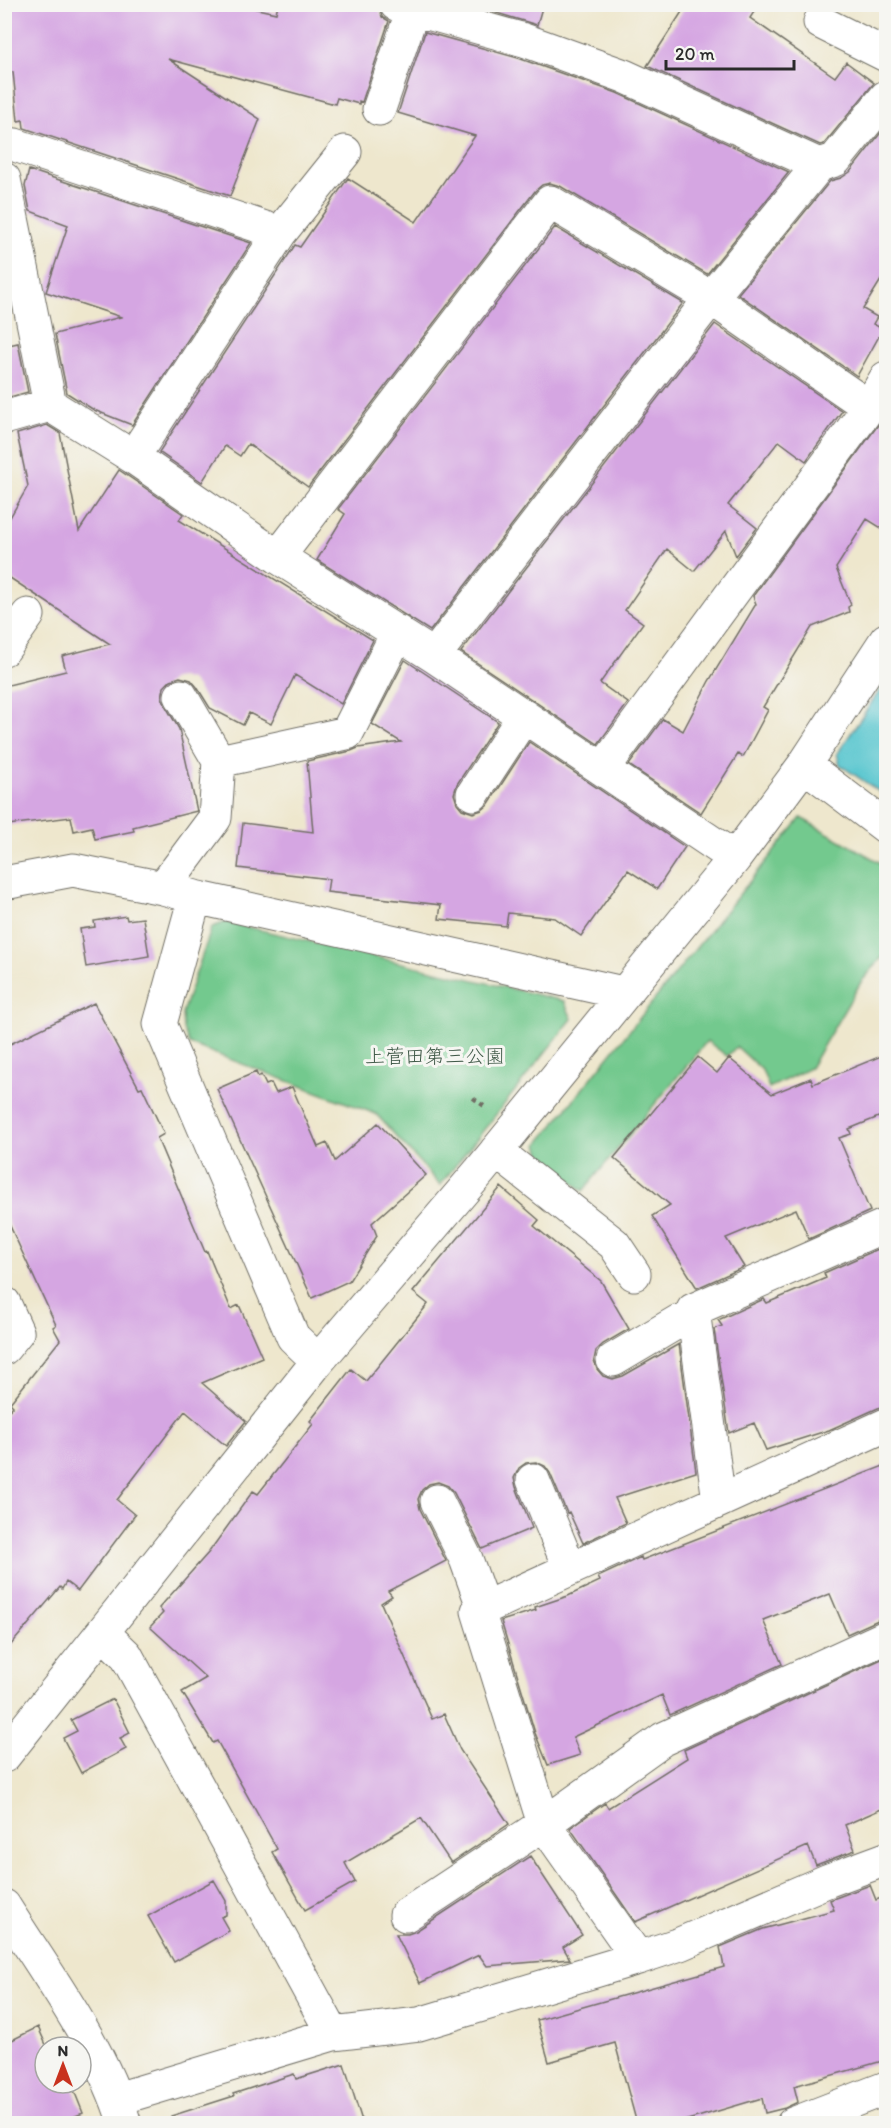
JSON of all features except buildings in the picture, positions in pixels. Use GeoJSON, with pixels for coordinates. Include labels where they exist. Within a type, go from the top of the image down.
{"type":"FeatureCollection","features":[{"type":"Feature","properties":{"kind":"street"},"geometry":{"type":"LineString","coordinates":[[379,109],[404,7],[524,40],[624,76],[819,165]]}},
{"type":"Feature","properties":{"kind":"street"},"geometry":{"type":"LineString","coordinates":[[820,22],[886,55]]}},
{"type":"Feature","properties":{"kind":"street"},"geometry":{"type":"LineString","coordinates":[[434,656],[711,298],[819,165],[835,160],[886,97]]}},
{"type":"Feature","properties":{"kind":"street"},"geometry":{"type":"LineString","coordinates":[[4,144],[15,145],[280,233]]}},
{"type":"Feature","properties":{"kind":"street"},"geometry":{"type":"LineString","coordinates":[[133,457],[280,233],[345,152]]}},
{"type":"Feature","properties":{"kind":"street"},"geometry":{"type":"LineString","coordinates":[[4,179],[50,405],[133,457],[278,556],[434,656],[735,858]]}},
{"type":"Feature","properties":{"kind":"street"},"geometry":{"type":"LineString","coordinates":[[278,556],[550,202],[711,298],[869,407]]}},
{"type":"Feature","properties":{"kind":"street"},"geometry":{"type":"LineString","coordinates":[[603,770],[869,407],[886,378]]}},
{"type":"Feature","properties":{"kind":"street"},"geometry":{"type":"LineString","coordinates":[[4,418],[50,405]]}},
{"type":"Feature","properties":{"kind":"street"},"geometry":{"type":"LineString","coordinates":[[4,649],[28,615]]}},
{"type":"Feature","properties":{"kind":"street"},"geometry":{"type":"LineString","coordinates":[[219,761],[347,733],[398,633]]}},
{"type":"Feature","properties":{"kind":"street"},"geometry":{"type":"LineString","coordinates":[[4,1756],[318,1361],[496,1151],[735,858],[804,765],[886,640]]}},
{"type":"Feature","properties":{"kind":"street"},"geometry":{"type":"LineString","coordinates":[[163,888],[215,818],[219,761],[181,696]]}},
{"type":"Feature","properties":{"kind":"street"},"geometry":{"type":"LineString","coordinates":[[473,794],[524,716]]}},
{"type":"Feature","properties":{"kind":"street"},"geometry":{"type":"LineString","coordinates":[[804,765],[886,827]]}},
{"type":"Feature","properties":{"kind":"street"},"geometry":{"type":"LineString","coordinates":[[5,883],[73,870],[163,888],[623,993]]}},
{"type":"Feature","properties":{"kind":"street"},"geometry":{"type":"LineString","coordinates":[[195,897],[160,1024],[293,1337],[318,1361]]}},
{"type":"Feature","properties":{"kind":"street"},"geometry":{"type":"LineString","coordinates":[[496,1151],[614,1244],[634,1274]]}},
{"type":"Feature","properties":{"kind":"street"},"geometry":{"type":"LineString","coordinates":[[613,1360],[693,1310],[886,1226]]}},
{"type":"Feature","properties":{"kind":"street"},"geometry":{"type":"LineString","coordinates":[[4,1303],[17,1332],[4,1348]]}},
{"type":"Feature","properties":{"kind":"street"},"geometry":{"type":"LineString","coordinates":[[677,1318],[719,1501]]}},
{"type":"Feature","properties":{"kind":"street"},"geometry":{"type":"LineString","coordinates":[[638,1958],[543,1824],[478,1611],[886,1425]]}},
{"type":"Feature","properties":{"kind":"street"},"geometry":{"type":"LineString","coordinates":[[533,1480],[570,1569]]}},
{"type":"Feature","properties":{"kind":"street"},"geometry":{"type":"LineString","coordinates":[[437,1501],[466,1559],[484,1609]]}},
{"type":"Feature","properties":{"kind":"street"},"geometry":{"type":"LineString","coordinates":[[103,1633],[126,1655],[333,2034]]}},
{"type":"Feature","properties":{"kind":"street"},"geometry":{"type":"LineString","coordinates":[[406,1915],[543,1824],[663,1739],[886,1637]]}},
{"type":"Feature","properties":{"kind":"street"},"geometry":{"type":"LineString","coordinates":[[4,1906],[100,2061],[121,2111],[333,2034],[419,2024],[638,1958],[680,1944],[829,1880],[886,1859]]}},
{"type":"Feature","properties":{"kind":"street"},"geometry":{"type":"LineString","coordinates":[[793,2124],[886,2088]]}},
{"type":"Feature","properties":{"kind":"green space"},"geometry":{"type":"Polygon","coordinates":[[[801,818],[886,866],[886,953],[861,982],[810,1068],[769,1088],[762,1070],[737,1047],[727,1056],[707,1041],[583,1191],[541,1154],[538,1144],[801,818]]]}},
{"type":"Feature","properties":{"kind":"green space","name":"上菅田第三公園"},"geometry":{"type":"Polygon","coordinates":[[[226,922],[564,1001],[572,1019],[440,1185],[376,1114],[189,1044],[183,1029],[182,1013],[212,927],[226,922]]]}},
{"type":"Feature","properties":{"kind":"water"},"geometry":{"type":"Polygon","coordinates":[[[886,681],[886,796],[840,765],[837,754],[886,681]]]}}]}
